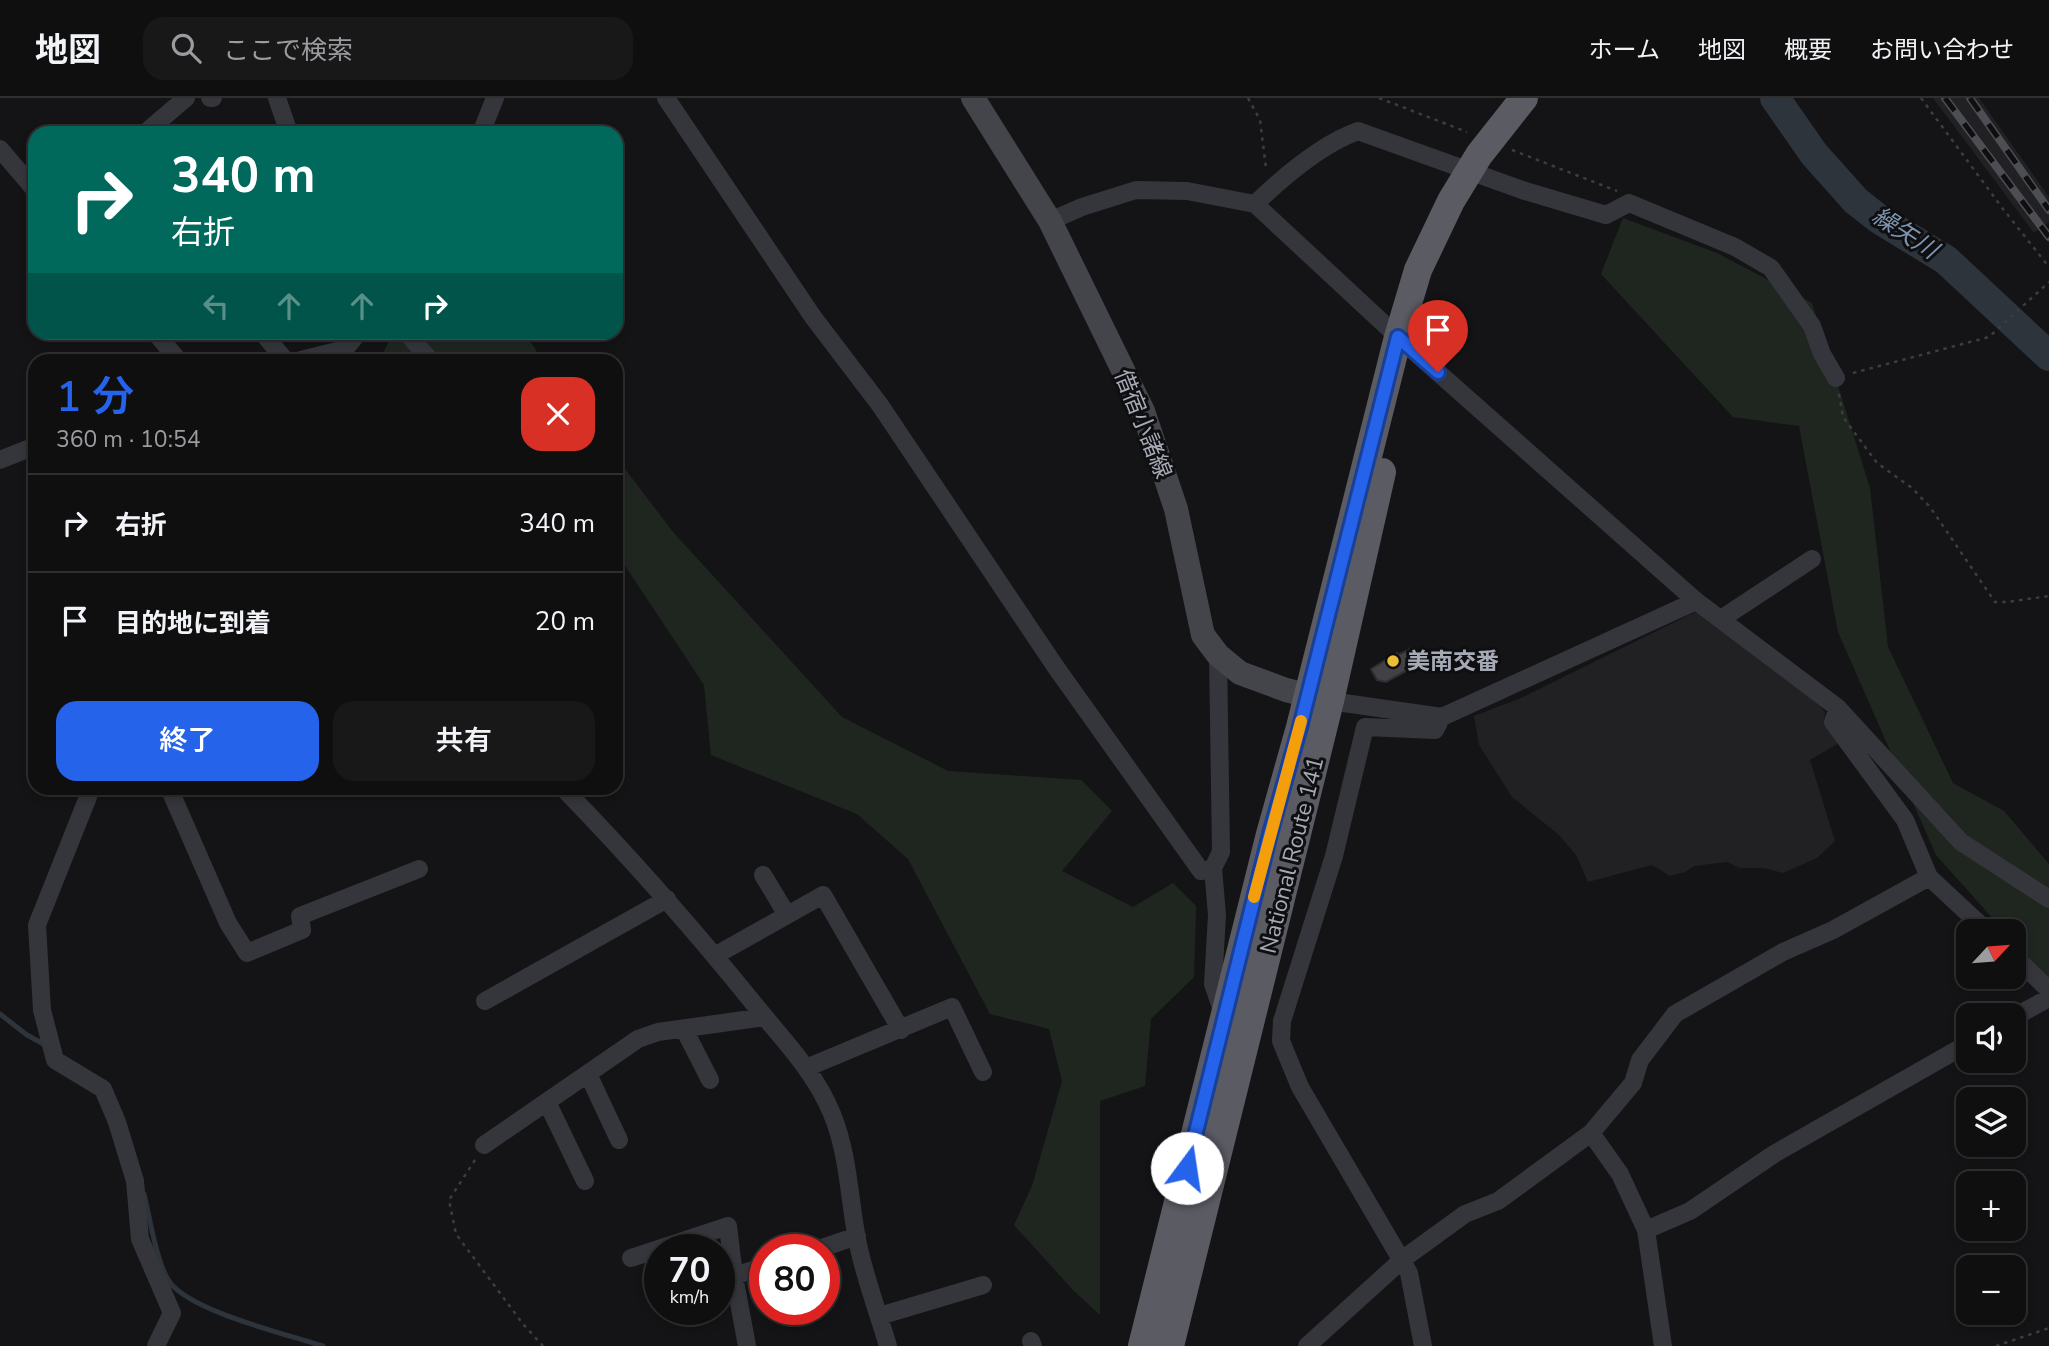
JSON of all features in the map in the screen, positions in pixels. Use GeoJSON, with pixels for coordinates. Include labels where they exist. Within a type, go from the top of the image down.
{"type":"FeatureCollection","features":[{"type":"Feature","properties":{"kind":"highway","name":"National Route 141"},"geometry":{"type":"LineString","coordinates":[[1142,1346],[1224,1016],[1373,520],[1396,401],[1395,350],[1418,271],[1451,201],[1479,155],[1524,98]]}},
{"type":"Feature","properties":{"kind":"highway","name":"National Route 141"},"geometry":{"type":"LineString","coordinates":[[1170,1346],[1319,697]]}},
{"type":"Feature","properties":{"kind":"main road","name":"借宿小諸線"},"geometry":{"type":"LineString","coordinates":[[973,98],[1050,221],[1143,411],[1176,509],[1203,635],[1218,655],[1240,673],[1286,690],[1319,697]]}},
{"type":"Feature","properties":{"kind":"street"},"geometry":{"type":"LineString","coordinates":[[153,126],[187,98]]}},
{"type":"Feature","properties":{"kind":"street"},"geometry":{"type":"LineString","coordinates":[[277,98],[287,126]]}},
{"type":"Feature","properties":{"kind":"street"},"geometry":{"type":"LineString","coordinates":[[484,126],[495,98]]}},
{"type":"Feature","properties":{"kind":"street"},"geometry":{"type":"LineString","coordinates":[[666,98],[813,317],[880,405],[1094,722],[1200,871],[1213,868]]}},
{"type":"Feature","properties":{"kind":"street"},"geometry":{"type":"LineString","coordinates":[[1255,204],[1269,190],[1338,138],[1358,131],[1525,191],[1606,215],[1629,203],[1735,247],[1771,268],[1812,326],[1822,354],[1836,378]]}},
{"type":"Feature","properties":{"kind":"street"},"geometry":{"type":"LineString","coordinates":[[0,149],[28,182]]}},
{"type":"Feature","properties":{"kind":"street"},"geometry":{"type":"LineString","coordinates":[[1050,221],[1082,207],[1136,190],[1186,191],[1255,204],[1395,350],[1696,601],[1838,708],[1961,842],[2049,899]]}},
{"type":"Feature","properties":{"kind":"street"},"geometry":{"type":"LineString","coordinates":[[162,340],[173,354]]}},
{"type":"Feature","properties":{"kind":"street"},"geometry":{"type":"LineString","coordinates":[[269,340],[280,354]]}},
{"type":"Feature","properties":{"kind":"street"},"geometry":{"type":"LineString","coordinates":[[325,354],[345,349],[352,340]]}},
{"type":"Feature","properties":{"kind":"street"},"geometry":{"type":"LineString","coordinates":[[413,340],[425,354]]}},
{"type":"Feature","properties":{"kind":"street"},"geometry":{"type":"LineString","coordinates":[[0,460],[28,449]]}},
{"type":"Feature","properties":{"kind":"street"},"geometry":{"type":"LineString","coordinates":[[1721,619],[1812,559]]}},
{"type":"Feature","properties":{"kind":"street"},"geometry":{"type":"LineString","coordinates":[[1319,697],[1442,717],[1696,601]]}},
{"type":"Feature","properties":{"kind":"street"},"geometry":{"type":"LineString","coordinates":[[1218,655],[1221,852],[1213,868],[1217,915],[1213,984],[1224,1016]]}},
{"type":"Feature","properties":{"kind":"street"},"geometry":{"type":"LineString","coordinates":[[1838,708],[1833,722],[1905,820],[1930,877],[1974,919]]}},
{"type":"Feature","properties":{"kind":"street"},"geometry":{"type":"LineString","coordinates":[[1423,1346],[1409,1273],[1403,1259],[1300,1087],[1281,1041],[1282,1020],[1334,856],[1365,727],[1435,730],[1442,717]]}},
{"type":"Feature","properties":{"kind":"street"},"geometry":{"type":"LineString","coordinates":[[88,795],[37,925],[43,1010],[55,1060],[103,1089],[117,1122],[135,1181],[140,1239],[172,1313],[156,1346]]}},
{"type":"Feature","properties":{"kind":"street"},"geometry":{"type":"LineString","coordinates":[[172,795],[228,923],[247,953],[302,930],[300,916],[419,869]]}},
{"type":"Feature","properties":{"kind":"street"},"geometry":{"type":"LineString","coordinates":[[570,795],[716,955],[822,1092],[842,1148],[857,1236],[888,1346]]}},
{"type":"Feature","properties":{"kind":"street"},"geometry":{"type":"LineString","coordinates":[[763,875],[787,915]]}},
{"type":"Feature","properties":{"kind":"street"},"geometry":{"type":"LineString","coordinates":[[1307,1346],[1403,1259],[1465,1214],[1498,1200],[1591,1133],[1633,1083],[1640,1060],[1675,1014],[1783,952],[1833,930],[1930,877]]}},
{"type":"Feature","properties":{"kind":"street"},"geometry":{"type":"LineString","coordinates":[[716,955],[823,895],[901,1030]]}},
{"type":"Feature","properties":{"kind":"street"},"geometry":{"type":"LineString","coordinates":[[485,1001],[667,899]]}},
{"type":"Feature","properties":{"kind":"street"},"geometry":{"type":"LineString","coordinates":[[2026,968],[2049,990]]}},
{"type":"Feature","properties":{"kind":"street"},"geometry":{"type":"LineString","coordinates":[[2026,1010],[2049,998]]}},
{"type":"Feature","properties":{"kind":"street"},"geometry":{"type":"LineString","coordinates":[[806,1068],[952,1007],[984,1072]]}},
{"type":"Feature","properties":{"kind":"street"},"geometry":{"type":"LineString","coordinates":[[484,1146],[638,1039],[658,1032],[765,1017]]}},
{"type":"Feature","properties":{"kind":"street"},"geometry":{"type":"LineString","coordinates":[[684,1029],[710,1080]]}},
{"type":"Feature","properties":{"kind":"street"},"geometry":{"type":"LineString","coordinates":[[1646,1230],[1690,1211],[1774,1154],[1956,1050]]}},
{"type":"Feature","properties":{"kind":"street"},"geometry":{"type":"LineString","coordinates":[[588,1074],[619,1140]]}},
{"type":"Feature","properties":{"kind":"street"},"geometry":{"type":"LineString","coordinates":[[547,1102],[585,1181]]}},
{"type":"Feature","properties":{"kind":"street"},"geometry":{"type":"LineString","coordinates":[[1591,1133],[1620,1174],[1646,1230],[1663,1346]]}},
{"type":"Feature","properties":{"kind":"street"},"geometry":{"type":"LineString","coordinates":[[704,1234],[728,1226],[729,1234]]}},
{"type":"Feature","properties":{"kind":"street"},"geometry":{"type":"LineString","coordinates":[[840,1242],[857,1236]]}},
{"type":"Feature","properties":{"kind":"street"},"geometry":{"type":"LineString","coordinates":[[631,1258],[644,1254]]}},
{"type":"Feature","properties":{"kind":"street"},"geometry":{"type":"LineString","coordinates":[[735,1281],[747,1346]]}},
{"type":"Feature","properties":{"kind":"street"},"geometry":{"type":"LineString","coordinates":[[879,1316],[983,1285]]}},
{"type":"Feature","properties":{"kind":"path"},"geometry":{"type":"LineString","coordinates":[[1248,98],[1259,120],[1269,190]]}},
{"type":"Feature","properties":{"kind":"path"},"geometry":{"type":"LineString","coordinates":[[1379,98],[1470,134]]}},
{"type":"Feature","properties":{"kind":"path"},"geometry":{"type":"LineString","coordinates":[[1921,98],[2049,267]]}},
{"type":"Feature","properties":{"kind":"path"},"geometry":{"type":"LineString","coordinates":[[1509,149],[1618,191],[1629,203]]}},
{"type":"Feature","properties":{"kind":"path"},"geometry":{"type":"LineString","coordinates":[[2049,282],[1989,337],[1836,378],[1843,417],[1877,463],[1912,488],[1930,507],[1995,601],[2007,602],[2049,596]]}},
{"type":"Feature","properties":{"kind":"path"},"geometry":{"type":"LineString","coordinates":[[484,1146],[449,1200],[456,1234],[523,1324],[543,1346]]}},
{"type":"Feature","properties":{"kind":"path"},"geometry":{"type":"LineString","coordinates":[[1996,1346],[2049,1328]]}},
{"type":"Feature","properties":{"kind":"shaded area"},"geometry":{"type":"Polygon","coordinates":[[[1933,98],[1979,98],[2049,197],[2049,222],[2034,233],[1933,98]]]}},
{"type":"Feature","properties":{"kind":"shaded area"},"geometry":{"type":"Polygon","coordinates":[[[1623,218],[1717,253],[1812,303],[1870,488],[1888,647],[1953,783],[2004,811],[2049,864],[2049,982],[2026,956],[2026,919],[1993,919],[1936,855],[1838,632],[1799,426],[1733,417],[1601,274],[1623,218]]]}},
{"type":"Feature","properties":{"kind":"shaded area"},"geometry":{"type":"Polygon","coordinates":[[[389,340],[529,340],[538,354],[383,354],[389,340]]]}},
{"type":"Feature","properties":{"kind":"shaded area"},"geometry":{"type":"Polygon","coordinates":[[[623,466],[673,532],[842,717],[948,771],[1081,780],[1112,811],[1062,871],[1133,907],[1173,883],[1196,906],[1194,977],[1151,1019],[1145,1086],[1100,1101],[1100,1315],[1073,1290],[1014,1225],[1032,1186],[1062,1081],[1049,1029],[990,1014],[908,859],[857,814],[711,755],[704,685],[623,563],[623,466]]]}},
{"type":"Feature","properties":{"kind":"shaded area"},"geometry":{"type":"Polygon","coordinates":[[[1695,612],[1812,697],[1825,712],[1824,723],[1839,743],[1810,760],[1835,841],[1817,858],[1783,873],[1763,868],[1740,868],[1727,862],[1694,866],[1670,876],[1652,865],[1588,882],[1576,855],[1559,835],[1512,797],[1479,745],[1474,716],[1521,698],[1695,612]]]}},
{"type":"Feature","properties":{"kind":"building","name":"美南交番"},"geometry":{"type":"Polygon","coordinates":[[[1412,648],[1418,661],[1386,682],[1377,680],[1371,669],[1397,653],[1398,655],[1412,648]]]}},
{"type":"Feature","properties":{"kind":"waterway","name":"繰矢川"},"geometry":{"type":"LineString","coordinates":[[1775,98],[1814,154],[1856,201],[1879,219],[1946,260],[2049,356]]}},
{"type":"Feature","properties":{"kind":"waterway"},"geometry":{"type":"LineString","coordinates":[[0,1014],[27,1035],[47,1046]]}},
{"type":"Feature","properties":{"kind":"waterway"},"geometry":{"type":"LineString","coordinates":[[144,1194],[158,1256],[173,1286],[186,1296],[222,1314],[323,1346]]}},
{"type":"Feature","properties":{"kind":"railway"},"geometry":{"type":"LineString","coordinates":[[1945,98],[2049,237]]}},
{"type":"Feature","properties":{"kind":"railway"},"geometry":{"type":"LineString","coordinates":[[1970,98],[2049,210]]}},
{"type":"Feature","properties":{"kind":"slow traffic"},"geometry":{"type":"LineString","coordinates":[[1254,897],[1301,721]]}},
{"type":"Feature","properties":{"kind":"place","name":"美南交番"},"geometry":{"type":"Point","coordinates":[1393,661]}},
{"type":"Feature","properties":{"kind":"route"},"geometry":{"type":"LineString","coordinates":[[1187,1168],[1398,337],[1438,372]]}}]}
